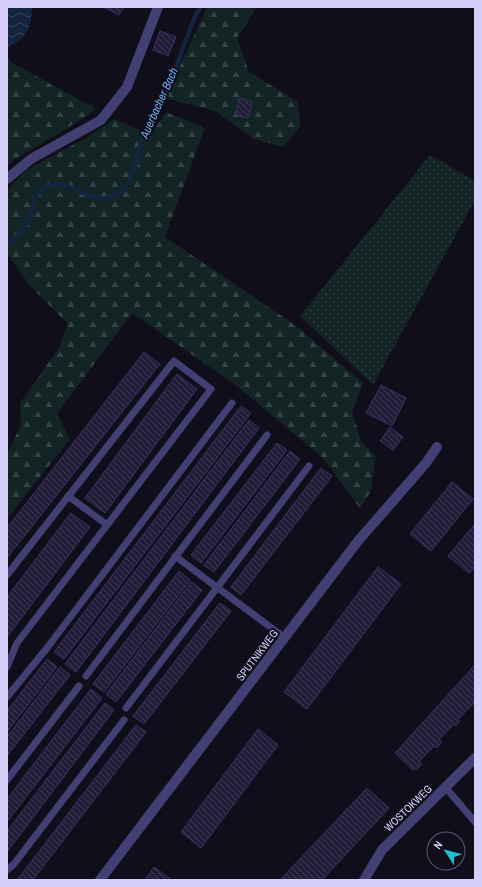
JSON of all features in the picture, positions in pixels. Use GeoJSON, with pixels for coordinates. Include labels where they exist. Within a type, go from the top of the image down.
{"type":"FeatureCollection","features":[{"type":"Feature","properties":{"kind":"street"},"geometry":{"type":"LineString","coordinates":[[7,178],[31,159],[100,120],[127,87],[158,7]]}},
{"type":"Feature","properties":{"kind":"street","name":"SPUTNIKWEG"},"geometry":{"type":"LineString","coordinates":[[100,880],[358,541],[426,463],[437,447]]}},
{"type":"Feature","properties":{"kind":"street","name":"WOSTOKWEG"},"geometry":{"type":"LineString","coordinates":[[364,880],[382,850],[475,758]]}},
{"type":"Feature","properties":{"kind":"lane"},"geometry":{"type":"LineString","coordinates":[[7,575],[174,360],[211,388],[106,524],[17,643],[7,667]]}},
{"type":"Feature","properties":{"kind":"lane"},"geometry":{"type":"LineString","coordinates":[[7,698],[52,642],[232,403]]}},
{"type":"Feature","properties":{"kind":"lane"},"geometry":{"type":"LineString","coordinates":[[86,676],[267,435]]}},
{"type":"Feature","properties":{"kind":"lane"},"geometry":{"type":"LineString","coordinates":[[126,708],[308,466]]}},
{"type":"Feature","properties":{"kind":"lane"},"geometry":{"type":"LineString","coordinates":[[68,496],[106,524]]}},
{"type":"Feature","properties":{"kind":"lane"},"geometry":{"type":"LineString","coordinates":[[175,556],[285,638]]}},
{"type":"Feature","properties":{"kind":"lane"},"geometry":{"type":"LineString","coordinates":[[7,780],[79,686]]}},
{"type":"Feature","properties":{"kind":"lane"},"geometry":{"type":"LineString","coordinates":[[7,870],[14,864],[124,720]]}},
{"type":"Feature","properties":{"kind":"lane"},"geometry":{"type":"LineString","coordinates":[[446,788],[475,822]]}},
{"type":"Feature","properties":{"kind":"green space"},"geometry":{"type":"Polygon","coordinates":[[[207,7],[257,7],[237,38],[249,72],[298,102],[300,127],[283,147],[254,139],[215,111],[165,98],[207,7]]]}},
{"type":"Feature","properties":{"kind":"green space"},"geometry":{"type":"Polygon","coordinates":[[[7,54],[11,62],[96,109],[7,165],[7,54]]]}},
{"type":"Feature","properties":{"kind":"green space"},"geometry":{"type":"Polygon","coordinates":[[[166,112],[205,128],[165,237],[295,325],[363,383],[352,412],[361,442],[376,456],[371,491],[360,508],[323,458],[237,386],[132,313],[57,414],[70,439],[7,519],[7,454],[21,425],[20,403],[59,348],[68,324],[31,287],[7,254],[7,190],[26,170],[86,138],[114,119],[151,135],[166,112]]]}},
{"type":"Feature","properties":{"kind":"green space"},"geometry":{"type":"Polygon","coordinates":[[[430,155],[475,181],[475,200],[373,385],[300,316],[430,155]]]}},
{"type":"Feature","properties":{"kind":"water"},"geometry":{"type":"Polygon","coordinates":[[[7,7],[32,7],[31,21],[27,32],[20,40],[7,47],[7,7]]]}},
{"type":"Feature","properties":{"kind":"building"},"geometry":{"type":"Polygon","coordinates":[[[103,7],[124,7],[119,15],[103,7]]]}},
{"type":"Feature","properties":{"kind":"building"},"geometry":{"type":"Polygon","coordinates":[[[160,31],[176,37],[168,56],[153,50],[160,31]]]}},
{"type":"Feature","properties":{"kind":"building"},"geometry":{"type":"Polygon","coordinates":[[[239,98],[252,102],[248,118],[236,115],[239,98]]]}},
{"type":"Feature","properties":{"kind":"building"},"geometry":{"type":"Polygon","coordinates":[[[144,352],[160,364],[7,558],[7,528],[144,352]]]}},
{"type":"Feature","properties":{"kind":"building"},"geometry":{"type":"Polygon","coordinates":[[[177,374],[197,389],[105,513],[85,498],[177,374]]]}},
{"type":"Feature","properties":{"kind":"building"},"geometry":{"type":"Polygon","coordinates":[[[381,385],[406,398],[392,426],[366,413],[381,385]]]}},
{"type":"Feature","properties":{"kind":"building"},"geometry":{"type":"Polygon","coordinates":[[[241,406],[251,413],[64,659],[54,652],[241,406]]]}},
{"type":"Feature","properties":{"kind":"building"},"geometry":{"type":"Polygon","coordinates":[[[249,420],[259,428],[76,672],[65,664],[249,420]]]}},
{"type":"Feature","properties":{"kind":"building"},"geometry":{"type":"Polygon","coordinates":[[[390,427],[403,437],[393,450],[380,441],[390,427]]]}},
{"type":"Feature","properties":{"kind":"building"},"geometry":{"type":"Polygon","coordinates":[[[277,443],[287,450],[201,563],[191,555],[277,443]]]}},
{"type":"Feature","properties":{"kind":"building"},"geometry":{"type":"Polygon","coordinates":[[[290,451],[300,459],[214,572],[204,565],[290,451]]]}},
{"type":"Feature","properties":{"kind":"building"},"geometry":{"type":"Polygon","coordinates":[[[321,468],[332,476],[241,595],[231,587],[321,468]]]}},
{"type":"Feature","properties":{"kind":"building"},"geometry":{"type":"Polygon","coordinates":[[[452,482],[473,499],[431,551],[410,534],[452,482]]]}},
{"type":"Feature","properties":{"kind":"building"},"geometry":{"type":"Polygon","coordinates":[[[71,513],[90,527],[7,637],[7,597],[71,513]]]}},
{"type":"Feature","properties":{"kind":"building"},"geometry":{"type":"Polygon","coordinates":[[[475,524],[475,566],[469,573],[448,556],[475,524]]]}},
{"type":"Feature","properties":{"kind":"building"},"geometry":{"type":"Polygon","coordinates":[[[378,567],[401,584],[307,709],[284,692],[378,567]]]}},
{"type":"Feature","properties":{"kind":"building"},"geometry":{"type":"Polygon","coordinates":[[[179,571],[190,580],[104,692],[93,684],[179,571]]]}},
{"type":"Feature","properties":{"kind":"building"},"geometry":{"type":"Polygon","coordinates":[[[191,582],[202,590],[116,702],[106,694],[191,582]]]}},
{"type":"Feature","properties":{"kind":"building"},"geometry":{"type":"Polygon","coordinates":[[[220,603],[231,611],[144,724],[133,716],[220,603]]]}},
{"type":"Feature","properties":{"kind":"building"},"geometry":{"type":"Polygon","coordinates":[[[47,659],[57,667],[7,732],[7,711],[47,659]]]}},
{"type":"Feature","properties":{"kind":"building"},"geometry":{"type":"Polygon","coordinates":[[[475,665],[475,702],[458,719],[460,721],[456,726],[454,724],[439,740],[442,742],[436,748],[434,746],[419,762],[422,764],[416,770],[414,768],[413,770],[395,753],[475,665]]]}},
{"type":"Feature","properties":{"kind":"building"},"geometry":{"type":"Polygon","coordinates":[[[60,667],[70,675],[7,756],[7,737],[60,667]]]}},
{"type":"Feature","properties":{"kind":"building"},"geometry":{"type":"Polygon","coordinates":[[[91,689],[102,698],[7,822],[7,799],[91,689]]]}},
{"type":"Feature","properties":{"kind":"building"},"geometry":{"type":"Polygon","coordinates":[[[105,703],[114,710],[7,852],[7,831],[105,703]]]}},
{"type":"Feature","properties":{"kind":"building"},"geometry":{"type":"Polygon","coordinates":[[[136,725],[146,732],[33,880],[17,880],[136,725]]]}},
{"type":"Feature","properties":{"kind":"building"},"geometry":{"type":"Polygon","coordinates":[[[258,729],[278,745],[201,848],[181,832],[258,729]]]}},
{"type":"Feature","properties":{"kind":"building"},"geometry":{"type":"Polygon","coordinates":[[[367,788],[389,808],[322,880],[282,880],[281,879],[367,788]]]}},
{"type":"Feature","properties":{"kind":"building"},"geometry":{"type":"Polygon","coordinates":[[[154,867],[172,880],[145,880],[154,867]]]}},
{"type":"Feature","properties":{"kind":"waterway","name":"Auerbacher Bach"},"geometry":{"type":"LineString","coordinates":[[7,245],[20,234],[25,227],[31,216],[34,200],[38,193],[49,185],[57,184],[66,186],[99,198],[107,198],[117,195],[124,188],[130,180],[134,170],[145,127],[160,105],[196,14],[201,7]]}}]}
